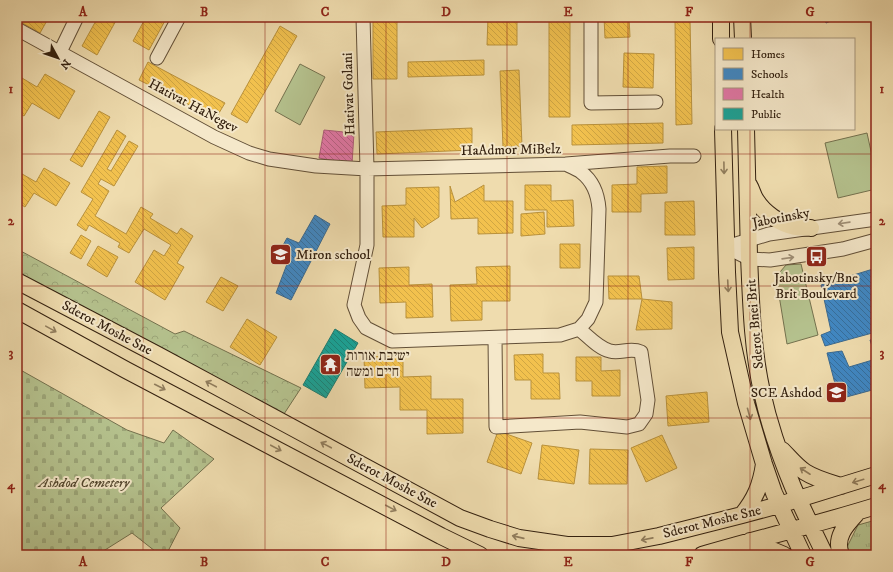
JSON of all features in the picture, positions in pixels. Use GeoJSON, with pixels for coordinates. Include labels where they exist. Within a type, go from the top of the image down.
{"type":"FeatureCollection","features":[{"type":"Feature","properties":{"kind":"main road"},"geometry":{"type":"LineString","coordinates":[[721,17],[721,38]]}},
{"type":"Feature","properties":{"kind":"main road"},"geometry":{"type":"LineString","coordinates":[[742,17],[743,38]]}},
{"type":"Feature","properties":{"kind":"main road","name":"Sderot Bnei Brit"},"geometry":{"type":"LineString","coordinates":[[724,130],[726,247],[730,332],[746,403],[764,464],[791,531],[803,555]]}},
{"type":"Feature","properties":{"kind":"main road","name":"Sderot Bnei Brit"},"geometry":{"type":"LineString","coordinates":[[746,130],[751,299],[757,365],[770,421],[787,473],[798,499],[826,555]]}},
{"type":"Feature","properties":{"kind":"main road"},"geometry":{"type":"LineString","coordinates":[[747,181],[756,200],[768,213],[782,223],[794,227],[811,228]]}},
{"type":"Feature","properties":{"kind":"main road","name":"Sderot Moshe Sne"},"geometry":{"type":"LineString","coordinates":[[17,281],[158,355],[460,518],[519,538],[567,545],[612,545],[659,536],[780,505],[876,475]]}},
{"type":"Feature","properties":{"kind":"main road","name":"Sderot Moshe Sne"},"geometry":{"type":"LineString","coordinates":[[17,310],[126,370],[441,536],[480,555]]}},
{"type":"Feature","properties":{"kind":"main road"},"geometry":{"type":"LineString","coordinates":[[778,445],[796,464],[805,471],[825,481],[841,486]]}},
{"type":"Feature","properties":{"kind":"main road"},"geometry":{"type":"LineString","coordinates":[[742,515],[756,494],[764,464]]}},
{"type":"Feature","properties":{"kind":"main road","name":"Sderot Moshe Sne"},"geometry":{"type":"LineString","coordinates":[[702,555],[876,506]]}},
{"type":"Feature","properties":{"kind":"main road"},"geometry":{"type":"LineString","coordinates":[[841,555],[838,547],[839,539],[846,526],[858,512]]}},
{"type":"Feature","properties":{"kind":"main road"},"geometry":{"type":"LineString","coordinates":[[750,541],[784,555]]}},
{"type":"Feature","properties":{"kind":"street"},"geometry":{"type":"LineString","coordinates":[[60,52],[77,17]]}},
{"type":"Feature","properties":{"kind":"street"},"geometry":{"type":"LineString","coordinates":[[157,58],[179,17]]}},
{"type":"Feature","properties":{"kind":"street","name":"Hativat Golani"},"geometry":{"type":"LineString","coordinates":[[363,17],[367,169],[367,245],[354,305],[359,318],[366,328],[392,341],[495,338]]}},
{"type":"Feature","properties":{"kind":"street"},"geometry":{"type":"LineString","coordinates":[[591,17],[591,103],[656,102]]}},
{"type":"Feature","properties":{"kind":"street","name":"Hativat HaNegev"},"geometry":{"type":"LineString","coordinates":[[17,29],[214,137],[249,153],[269,159],[316,166],[367,169]]}},
{"type":"Feature","properties":{"kind":"street"},"geometry":{"type":"LineString","coordinates":[[566,164],[670,156],[694,156]]}},
{"type":"Feature","properties":{"kind":"street","name":"HaAdmor MiBelz"},"geometry":{"type":"LineString","coordinates":[[367,169],[566,164],[581,172],[588,179],[595,191],[599,209],[596,302],[588,319],[579,329]]}},
{"type":"Feature","properties":{"kind":"street","name":"Jabotinsky"},"geometry":{"type":"LineString","coordinates":[[726,247],[769,234],[876,219]]}},
{"type":"Feature","properties":{"kind":"street"},"geometry":{"type":"LineString","coordinates":[[726,247],[750,259],[770,260],[843,249],[876,240]]}},
{"type":"Feature","properties":{"kind":"street"},"geometry":{"type":"LineString","coordinates":[[579,329],[600,346],[610,351],[636,350],[641,352],[648,400],[646,414],[639,424],[627,428],[580,422],[496,427],[495,338],[560,336],[579,329]]}},
{"type":"Feature","properties":{"kind":"green space"},"geometry":{"type":"Polygon","coordinates":[[[300,64],[325,77],[300,125],[275,111],[300,64]]]}},
{"type":"Feature","properties":{"kind":"green space"},"geometry":{"type":"Polygon","coordinates":[[[867,133],[876,174],[876,189],[838,198],[825,143],[867,133]]]}},
{"type":"Feature","properties":{"kind":"green space"},"geometry":{"type":"Polygon","coordinates":[[[17,249],[175,334],[184,331],[301,388],[284,414],[17,274],[17,249]]]}},
{"type":"Feature","properties":{"kind":"green space"},"geometry":{"type":"Polygon","coordinates":[[[801,264],[818,335],[787,344],[777,283],[780,272],[786,265],[801,264]]]}},
{"type":"Feature","properties":{"kind":"green space","name":"Ashdod Cemetery"},"geometry":{"type":"Polygon","coordinates":[[[17,368],[127,430],[164,443],[173,430],[214,459],[161,508],[180,528],[166,555],[160,555],[132,533],[97,555],[17,555],[17,368]]]}},
{"type":"Feature","properties":{"kind":"green space"},"geometry":{"type":"Polygon","coordinates":[[[876,520],[876,555],[851,555],[847,547],[858,525],[876,520]]]}},
{"type":"Feature","properties":{"kind":"building: Homes"},"geometry":{"type":"Polygon","coordinates":[[[17,17],[49,17],[40,33],[17,20],[17,17]]]}},
{"type":"Feature","properties":{"kind":"building: Homes"},"geometry":{"type":"Polygon","coordinates":[[[98,17],[118,17],[97,55],[82,46],[98,17]]]}},
{"type":"Feature","properties":{"kind":"building: Homes"},"geometry":{"type":"Polygon","coordinates":[[[146,17],[167,17],[149,50],[133,41],[146,17]]]}},
{"type":"Feature","properties":{"kind":"building: Homes"},"geometry":{"type":"Polygon","coordinates":[[[373,17],[397,17],[397,79],[373,79],[373,17]]]}},
{"type":"Feature","properties":{"kind":"building: Homes"},"geometry":{"type":"Polygon","coordinates":[[[488,17],[517,17],[517,45],[487,45],[488,17]]]}},
{"type":"Feature","properties":{"kind":"building: Homes"},"geometry":{"type":"Polygon","coordinates":[[[549,17],[570,17],[570,117],[549,117],[549,17]]]}},
{"type":"Feature","properties":{"kind":"building: Homes"},"geometry":{"type":"Polygon","coordinates":[[[604,17],[629,17],[630,37],[605,38],[604,17]]]}},
{"type":"Feature","properties":{"kind":"building: Homes"},"geometry":{"type":"Polygon","coordinates":[[[675,19],[690,19],[692,124],[676,125],[675,19]]]}},
{"type":"Feature","properties":{"kind":"building: Homes"},"geometry":{"type":"Polygon","coordinates":[[[280,26],[297,36],[247,123],[231,114],[280,26]]]}},
{"type":"Feature","properties":{"kind":"building: Homes"},"geometry":{"type":"Polygon","coordinates":[[[624,53],[654,54],[653,88],[623,87],[624,53]]]}},
{"type":"Feature","properties":{"kind":"building: Homes"},"geometry":{"type":"Polygon","coordinates":[[[484,60],[484,75],[408,77],[408,62],[484,60]]]}},
{"type":"Feature","properties":{"kind":"building: Homes"},"geometry":{"type":"Polygon","coordinates":[[[148,62],[225,103],[216,118],[139,80],[148,62]]]}},
{"type":"Feature","properties":{"kind":"building: Homes"},"geometry":{"type":"Polygon","coordinates":[[[519,70],[522,146],[503,147],[500,71],[519,70]]]}},
{"type":"Feature","properties":{"kind":"building: Homes"},"geometry":{"type":"Polygon","coordinates":[[[45,74],[75,91],[59,119],[32,103],[24,116],[17,112],[17,75],[37,87],[45,74]]]}},
{"type":"Feature","properties":{"kind":"building: Homes"},"geometry":{"type":"Polygon","coordinates":[[[99,111],[110,117],[82,167],[70,160],[99,111]]]}},
{"type":"Feature","properties":{"kind":"building: Homes"},"geometry":{"type":"Polygon","coordinates":[[[663,123],[663,143],[572,145],[572,125],[663,123]]]}},
{"type":"Feature","properties":{"kind":"building: Homes"},"geometry":{"type":"Polygon","coordinates":[[[472,128],[472,150],[377,154],[376,132],[472,128]]]}},
{"type":"Feature","properties":{"kind":"building: Homes"},"geometry":{"type":"Polygon","coordinates":[[[117,130],[126,136],[107,169],[111,171],[129,141],[138,146],[114,186],[101,179],[98,184],[109,191],[95,216],[126,234],[141,207],[153,214],[150,218],[177,234],[181,228],[193,236],[177,263],[184,267],[165,300],[135,282],[154,250],[164,256],[171,245],[144,229],[129,253],[118,247],[120,243],[89,225],[86,231],[77,225],[93,199],[81,192],[117,130]]]}},
{"type":"Feature","properties":{"kind":"building: Homes"},"geometry":{"type":"Polygon","coordinates":[[[667,166],[667,193],[641,194],[641,212],[612,212],[612,185],[637,184],[637,167],[667,166]]]}},
{"type":"Feature","properties":{"kind":"building: Homes"},"geometry":{"type":"Polygon","coordinates":[[[44,168],[70,183],[56,206],[34,193],[25,207],[17,202],[17,171],[36,182],[44,168]]]}},
{"type":"Feature","properties":{"kind":"building: Homes"},"geometry":{"type":"Polygon","coordinates":[[[484,185],[484,201],[513,201],[513,233],[478,234],[478,218],[451,219],[450,186],[455,202],[484,185]]]}},
{"type":"Feature","properties":{"kind":"building: Homes"},"geometry":{"type":"Polygon","coordinates":[[[525,185],[551,185],[551,201],[573,200],[574,226],[547,227],[547,210],[525,210],[525,185]]]}},
{"type":"Feature","properties":{"kind":"building: Homes"},"geometry":{"type":"Polygon","coordinates":[[[439,187],[439,217],[422,228],[414,218],[414,237],[383,237],[382,206],[406,205],[406,188],[439,187]]]}},
{"type":"Feature","properties":{"kind":"building: Homes"},"geometry":{"type":"Polygon","coordinates":[[[694,201],[695,235],[665,235],[665,202],[694,201]]]}},
{"type":"Feature","properties":{"kind":"building: Homes"},"geometry":{"type":"Polygon","coordinates":[[[544,212],[545,234],[521,236],[521,214],[544,212]]]}},
{"type":"Feature","properties":{"kind":"building: Homes"},"geometry":{"type":"Polygon","coordinates":[[[81,235],[91,241],[81,259],[70,253],[81,235]]]}},
{"type":"Feature","properties":{"kind":"building: Homes"},"geometry":{"type":"Polygon","coordinates":[[[560,244],[580,244],[580,268],[560,268],[560,244]]]}},
{"type":"Feature","properties":{"kind":"building: Homes"},"geometry":{"type":"Polygon","coordinates":[[[98,246],[118,257],[107,277],[87,265],[98,246]]]}},
{"type":"Feature","properties":{"kind":"building: Homes"},"geometry":{"type":"Polygon","coordinates":[[[694,247],[694,279],[668,280],[667,248],[694,247]]]}},
{"type":"Feature","properties":{"kind":"building: Homes"},"geometry":{"type":"Polygon","coordinates":[[[510,266],[510,301],[482,301],[482,320],[451,321],[450,285],[477,284],[476,267],[510,266]]]}},
{"type":"Feature","properties":{"kind":"building: Homes"},"geometry":{"type":"Polygon","coordinates":[[[409,267],[409,285],[432,284],[433,317],[406,318],[406,302],[380,303],[379,268],[409,267]]]}},
{"type":"Feature","properties":{"kind":"building: Homes"},"geometry":{"type":"Polygon","coordinates":[[[608,276],[639,276],[642,299],[609,299],[608,276]]]}},
{"type":"Feature","properties":{"kind":"building: Homes"},"geometry":{"type":"Polygon","coordinates":[[[221,277],[238,286],[223,311],[206,302],[221,277]]]}},
{"type":"Feature","properties":{"kind":"building: Homes"},"geometry":{"type":"Polygon","coordinates":[[[642,299],[672,302],[672,329],[636,330],[642,299]]]}},
{"type":"Feature","properties":{"kind":"building: Homes"},"geometry":{"type":"Polygon","coordinates":[[[247,319],[277,337],[260,365],[230,347],[247,319]]]}},
{"type":"Feature","properties":{"kind":"building: Homes"},"geometry":{"type":"Polygon","coordinates":[[[543,354],[543,373],[559,373],[560,399],[531,399],[531,380],[515,380],[514,355],[543,354]]]}},
{"type":"Feature","properties":{"kind":"building: Homes"},"geometry":{"type":"Polygon","coordinates":[[[403,356],[403,377],[431,376],[431,399],[463,399],[463,433],[427,434],[427,410],[400,410],[400,387],[365,388],[364,357],[403,356]]]}},
{"type":"Feature","properties":{"kind":"building: Homes"},"geometry":{"type":"Polygon","coordinates":[[[576,357],[601,357],[601,371],[620,370],[620,396],[592,396],[592,381],[576,381],[576,357]]]}},
{"type":"Feature","properties":{"kind":"building: Homes"},"geometry":{"type":"Polygon","coordinates":[[[707,392],[709,422],[668,426],[666,396],[707,392]]]}},
{"type":"Feature","properties":{"kind":"building: Homes"},"geometry":{"type":"Polygon","coordinates":[[[498,431],[532,443],[521,474],[487,462],[498,431]]]}},
{"type":"Feature","properties":{"kind":"building: Homes"},"geometry":{"type":"Polygon","coordinates":[[[662,435],[677,468],[646,482],[631,448],[662,435]]]}},
{"type":"Feature","properties":{"kind":"building: Homes"},"geometry":{"type":"Polygon","coordinates":[[[542,445],[579,450],[574,484],[538,479],[542,445]]]}},
{"type":"Feature","properties":{"kind":"building: Homes"},"geometry":{"type":"Polygon","coordinates":[[[590,449],[628,450],[627,484],[589,484],[590,449]]]}},
{"type":"Feature","properties":{"kind":"building: Schools"},"geometry":{"type":"Polygon","coordinates":[[[823,17],[841,17],[826,23],[823,17]]]}},
{"type":"Feature","properties":{"kind":"building: Schools"},"geometry":{"type":"Polygon","coordinates":[[[315,215],[330,224],[291,300],[276,293],[287,264],[276,258],[287,238],[299,243],[315,215]]]}},
{"type":"Feature","properties":{"kind":"building: Schools"},"geometry":{"type":"Polygon","coordinates":[[[873,269],[876,271],[876,332],[825,346],[821,335],[831,331],[821,285],[873,269]]]}},
{"type":"Feature","properties":{"kind":"building: Schools"},"geometry":{"type":"Polygon","coordinates":[[[876,339],[876,359],[870,340],[876,339]]]}},
{"type":"Feature","properties":{"kind":"building: Schools"},"geometry":{"type":"Polygon","coordinates":[[[842,351],[849,367],[876,359],[876,389],[839,399],[827,353],[842,351]]]}},
{"type":"Feature","properties":{"kind":"building: Health"},"geometry":{"type":"Polygon","coordinates":[[[324,130],[354,133],[352,164],[319,158],[324,130]]]}},
{"type":"Feature","properties":{"kind":"building: Public","name":"ישיבת אורות חיים ומשה"},"geometry":{"type":"Polygon","coordinates":[[[335,329],[358,343],[326,398],[303,385],[335,329]]]}},
{"type":"Feature","properties":{"kind":"place","name":"Miron school"},"geometry":{"type":"Point","coordinates":[281,255]}},
{"type":"Feature","properties":{"kind":"place","name":"Jabotinsky/Bne Brit Boulevard"},"geometry":{"type":"Point","coordinates":[816,256]}},
{"type":"Feature","properties":{"kind":"place","name":"ישיבת אורות חיים ומשה"},"geometry":{"type":"Point","coordinates":[330,364]}},
{"type":"Feature","properties":{"kind":"place","name":"SCE Ashdod"},"geometry":{"type":"Point","coordinates":[837,393]}}]}
